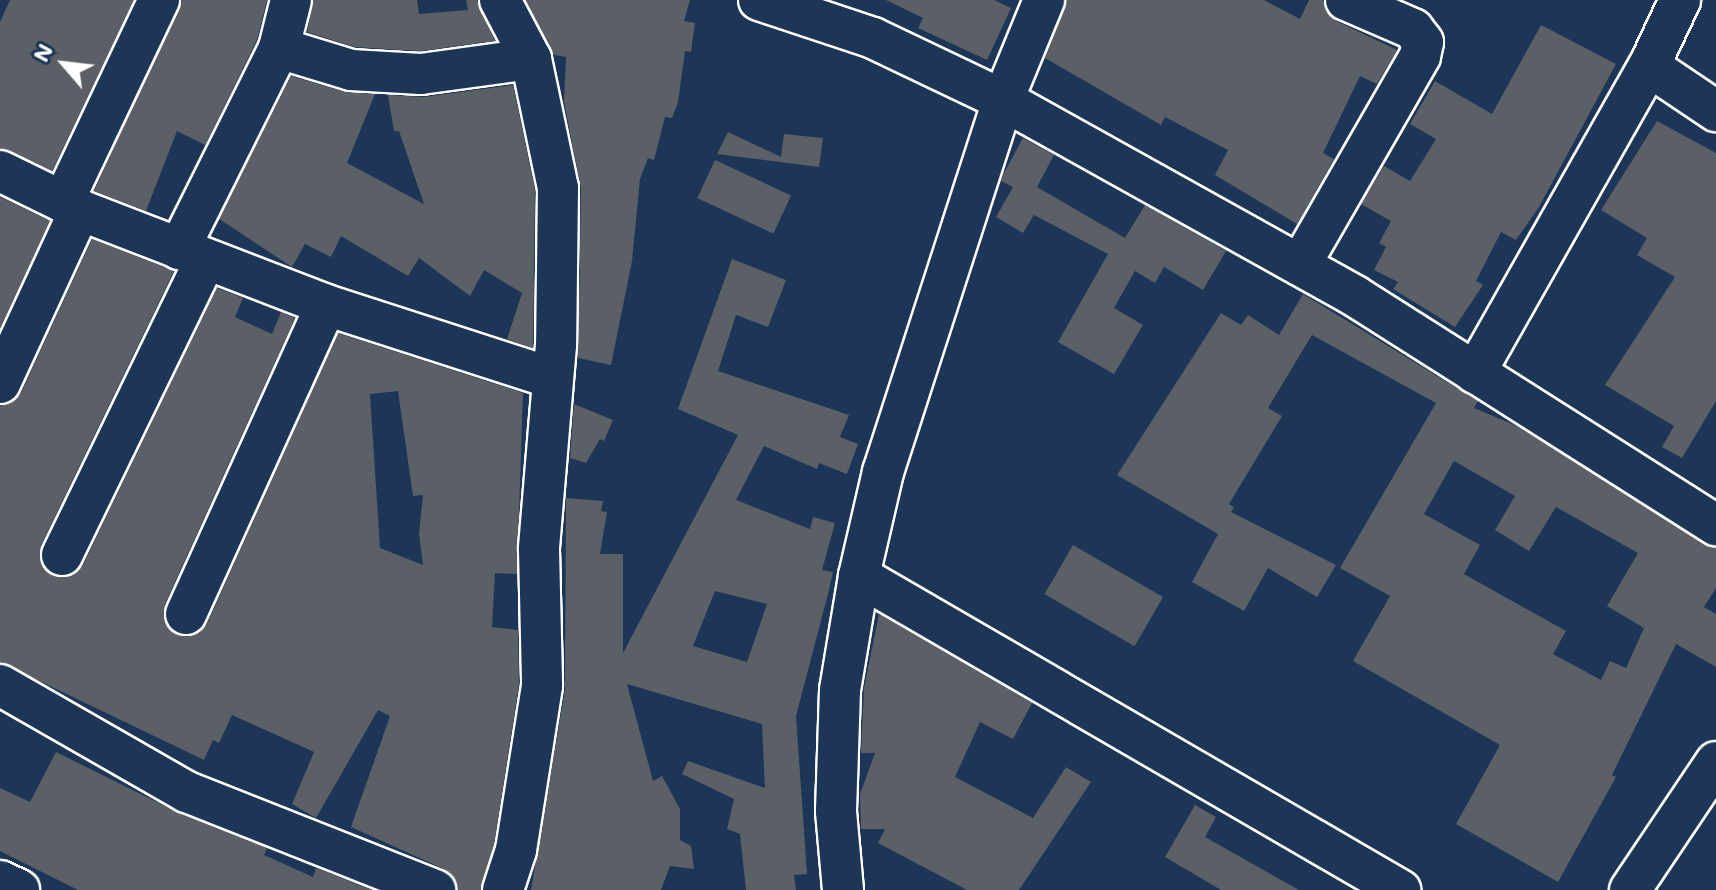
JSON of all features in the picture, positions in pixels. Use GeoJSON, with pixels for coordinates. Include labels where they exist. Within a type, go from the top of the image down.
{"type":"FeatureCollection","features":[{"type":"Feature","properties":{"kind":"street"},"geometry":{"type":"LineString","coordinates":[[0,383],[159,0]]}},
{"type":"Feature","properties":{"kind":"street"},"geometry":{"type":"LineString","coordinates":[[62,555],[279,48],[291,0]]}},
{"type":"Feature","properties":{"kind":"street"},"geometry":{"type":"LineString","coordinates":[[500,0],[531,59],[558,188],[552,378],[540,535],[542,686],[516,850],[503,890]]}},
{"type":"Feature","properties":{"kind":"street"},"geometry":{"type":"LineString","coordinates":[[759,0],[817,11],[1003,100],[1300,265],[1716,525]]}},
{"type":"Feature","properties":{"kind":"street"},"geometry":{"type":"LineString","coordinates":[[843,890],[836,811],[840,690],[859,576],[883,472],[1003,100],[1044,0]]}},
{"type":"Feature","properties":{"kind":"street"},"geometry":{"type":"LineString","coordinates":[[1300,265],[1420,56],[1423,42],[1413,29],[1346,0]]}},
{"type":"Feature","properties":{"kind":"street"},"geometry":{"type":"LineString","coordinates":[[1475,373],[1649,66],[1680,0]]}},
{"type":"Feature","properties":{"kind":"street"},"geometry":{"type":"LineString","coordinates":[[279,48],[351,70],[421,74],[531,59]]}},
{"type":"Feature","properties":{"kind":"street"},"geometry":{"type":"LineString","coordinates":[[1649,66],[1716,111]]}},
{"type":"Feature","properties":{"kind":"street"},"geometry":{"type":"LineString","coordinates":[[0,171],[72,206],[326,305],[552,378]]}},
{"type":"Feature","properties":{"kind":"street"},"geometry":{"type":"LineString","coordinates":[[186,614],[326,305]]}},
{"type":"Feature","properties":{"kind":"street"},"geometry":{"type":"LineString","coordinates":[[859,576],[1400,890]]}},
{"type":"Feature","properties":{"kind":"street"},"geometry":{"type":"LineString","coordinates":[[0,685],[187,792],[435,890]]}},
{"type":"Feature","properties":{"kind":"street"},"geometry":{"type":"LineString","coordinates":[[1630,890],[1716,762]]}},
{"type":"Feature","properties":{"kind":"street"},"geometry":{"type":"LineString","coordinates":[[0,881],[19,890]]}},
{"type":"Feature","properties":{"kind":"building"},"geometry":{"type":"Polygon","coordinates":[[[10,0],[134,0],[52,171],[0,148],[0,22],[10,0]]]}},
{"type":"Feature","properties":{"kind":"building"},"geometry":{"type":"Polygon","coordinates":[[[182,0],[267,0],[257,40],[205,145],[177,131],[146,211],[94,191],[182,0]]]}},
{"type":"Feature","properties":{"kind":"building"},"geometry":{"type":"Polygon","coordinates":[[[313,0],[417,0],[419,14],[468,10],[466,0],[477,0],[495,41],[420,51],[355,47],[307,32],[313,0]]]}},
{"type":"Feature","properties":{"kind":"building"},"geometry":{"type":"Polygon","coordinates":[[[526,0],[690,0],[684,21],[695,23],[691,52],[685,51],[678,102],[672,118],[665,117],[654,160],[648,158],[640,179],[632,261],[611,365],[578,358],[581,188],[564,102],[566,57],[554,55],[526,0]]]}},
{"type":"Feature","properties":{"kind":"building"},"geometry":{"type":"Polygon","coordinates":[[[886,0],[994,0],[1011,8],[987,60],[918,28],[923,18],[886,0]]]}},
{"type":"Feature","properties":{"kind":"building"},"geometry":{"type":"Polygon","coordinates":[[[1066,0],[1264,0],[1300,19],[1309,0],[1323,0],[1336,21],[1397,50],[1377,84],[1360,76],[1323,153],[1334,159],[1297,224],[1215,175],[1228,150],[1165,117],[1161,125],[1045,58],[1066,0]]]}},
{"type":"Feature","properties":{"kind":"building"},"geometry":{"type":"Polygon","coordinates":[[[1541,25],[1616,64],[1539,207],[1516,240],[1501,232],[1476,281],[1483,285],[1455,327],[1393,289],[1398,282],[1374,270],[1386,247],[1379,243],[1391,221],[1361,204],[1384,166],[1410,181],[1436,139],[1410,124],[1435,81],[1492,114],[1541,25]]]}},
{"type":"Feature","properties":{"kind":"building"},"geometry":{"type":"Polygon","coordinates":[[[291,76],[345,92],[375,94],[347,163],[424,204],[399,131],[394,131],[388,95],[424,97],[513,85],[535,190],[533,348],[507,339],[522,293],[484,270],[470,296],[419,258],[408,276],[341,236],[331,257],[305,244],[292,267],[219,219],[291,76]]]}},
{"type":"Feature","properties":{"kind":"building"},"geometry":{"type":"Polygon","coordinates":[[[1657,121],[1716,153],[1716,401],[1682,458],[1662,447],[1674,426],[1605,385],[1675,277],[1637,255],[1647,238],[1601,210],[1657,121]]]}},
{"type":"Feature","properties":{"kind":"building"},"geometry":{"type":"Polygon","coordinates":[[[728,132],[781,157],[784,134],[823,138],[819,167],[717,154],[728,132]]]}},
{"type":"Feature","properties":{"kind":"building"},"geometry":{"type":"Polygon","coordinates":[[[1023,138],[1054,155],[1037,187],[1125,238],[1145,205],[1226,251],[1203,290],[1164,267],[1155,283],[1135,271],[1114,308],[1143,325],[1114,374],[1058,342],[1108,254],[1034,215],[1023,233],[996,217],[1013,187],[1001,181],[1003,175],[1023,138]]]}},
{"type":"Feature","properties":{"kind":"building"},"geometry":{"type":"Polygon","coordinates":[[[715,160],[791,195],[773,234],[697,198],[715,160]]]}},
{"type":"Feature","properties":{"kind":"building"},"geometry":{"type":"Polygon","coordinates":[[[0,197],[50,221],[0,328],[0,197]]]}},
{"type":"Feature","properties":{"kind":"building"},"geometry":{"type":"Polygon","coordinates":[[[92,239],[174,271],[41,545],[43,567],[53,576],[74,574],[83,565],[217,288],[243,298],[235,317],[272,334],[281,312],[295,318],[165,604],[167,627],[177,635],[199,633],[207,624],[338,333],[523,393],[517,574],[495,573],[492,627],[518,630],[519,684],[494,845],[481,890],[457,890],[444,869],[351,827],[390,716],[378,710],[316,818],[292,804],[314,752],[232,715],[219,743],[213,740],[204,760],[0,662],[0,406],[21,393],[92,239]],[[398,391],[370,394],[380,548],[423,565],[419,534],[423,495],[413,496],[398,391]]]}},
{"type":"Feature","properties":{"kind":"building"},"geometry":{"type":"Polygon","coordinates":[[[732,259],[786,280],[768,327],[736,315],[718,371],[849,415],[840,437],[858,444],[847,474],[819,463],[817,469],[764,446],[736,500],[810,529],[813,517],[835,523],[822,570],[833,572],[796,716],[807,874],[794,875],[796,890],[746,890],[740,834],[727,829],[734,799],[682,774],[688,761],[765,788],[762,724],[627,684],[653,781],[662,776],[680,809],[680,840],[691,846],[694,869],[670,866],[661,890],[531,890],[565,690],[566,498],[603,501],[601,511],[607,512],[600,554],[623,554],[623,653],[738,435],[678,409],[732,259]],[[715,591],[693,646],[747,662],[767,604],[715,591]]]}},
{"type":"Feature","properties":{"kind":"building"},"geometry":{"type":"Polygon","coordinates":[[[1303,294],[1478,401],[1474,408],[1517,426],[1716,548],[1716,588],[1704,607],[1716,614],[1716,667],[1676,644],[1612,775],[1616,777],[1558,882],[1456,824],[1500,745],[1353,661],[1390,596],[1340,568],[1436,403],[1312,335],[1268,408],[1282,416],[1229,504],[1234,507],[1231,512],[1336,565],[1317,597],[1268,568],[1244,611],[1192,582],[1218,534],[1117,475],[1221,313],[1241,325],[1248,315],[1279,335],[1303,294]],[[1454,461],[1424,514],[1480,545],[1464,574],[1566,631],[1553,654],[1601,680],[1610,661],[1626,668],[1644,628],[1607,606],[1638,553],[1556,507],[1529,551],[1495,530],[1515,496],[1454,461]]]}},
{"type":"Feature","properties":{"kind":"building"},"geometry":{"type":"Polygon","coordinates":[[[574,404],[613,420],[604,441],[600,439],[586,463],[570,458],[574,404]]]}},
{"type":"Feature","properties":{"kind":"building"},"geometry":{"type":"Polygon","coordinates":[[[1073,545],[1163,597],[1135,646],[1044,594],[1073,545]]]}},
{"type":"Feature","properties":{"kind":"building"},"geometry":{"type":"Polygon","coordinates":[[[879,614],[1032,703],[1013,739],[980,722],[955,777],[1033,818],[1066,767],[1091,782],[1019,890],[967,890],[878,843],[885,829],[861,829],[860,794],[875,753],[861,753],[864,688],[879,614]]]}},
{"type":"Feature","properties":{"kind":"building"},"geometry":{"type":"Polygon","coordinates":[[[56,752],[179,813],[267,848],[264,855],[313,877],[316,868],[372,890],[78,890],[0,851],[0,788],[30,802],[56,752]]]}},
{"type":"Feature","properties":{"kind":"building"},"geometry":{"type":"Polygon","coordinates":[[[1195,805],[1216,817],[1205,837],[1299,890],[1221,890],[1165,857],[1195,805]]]}}]}
